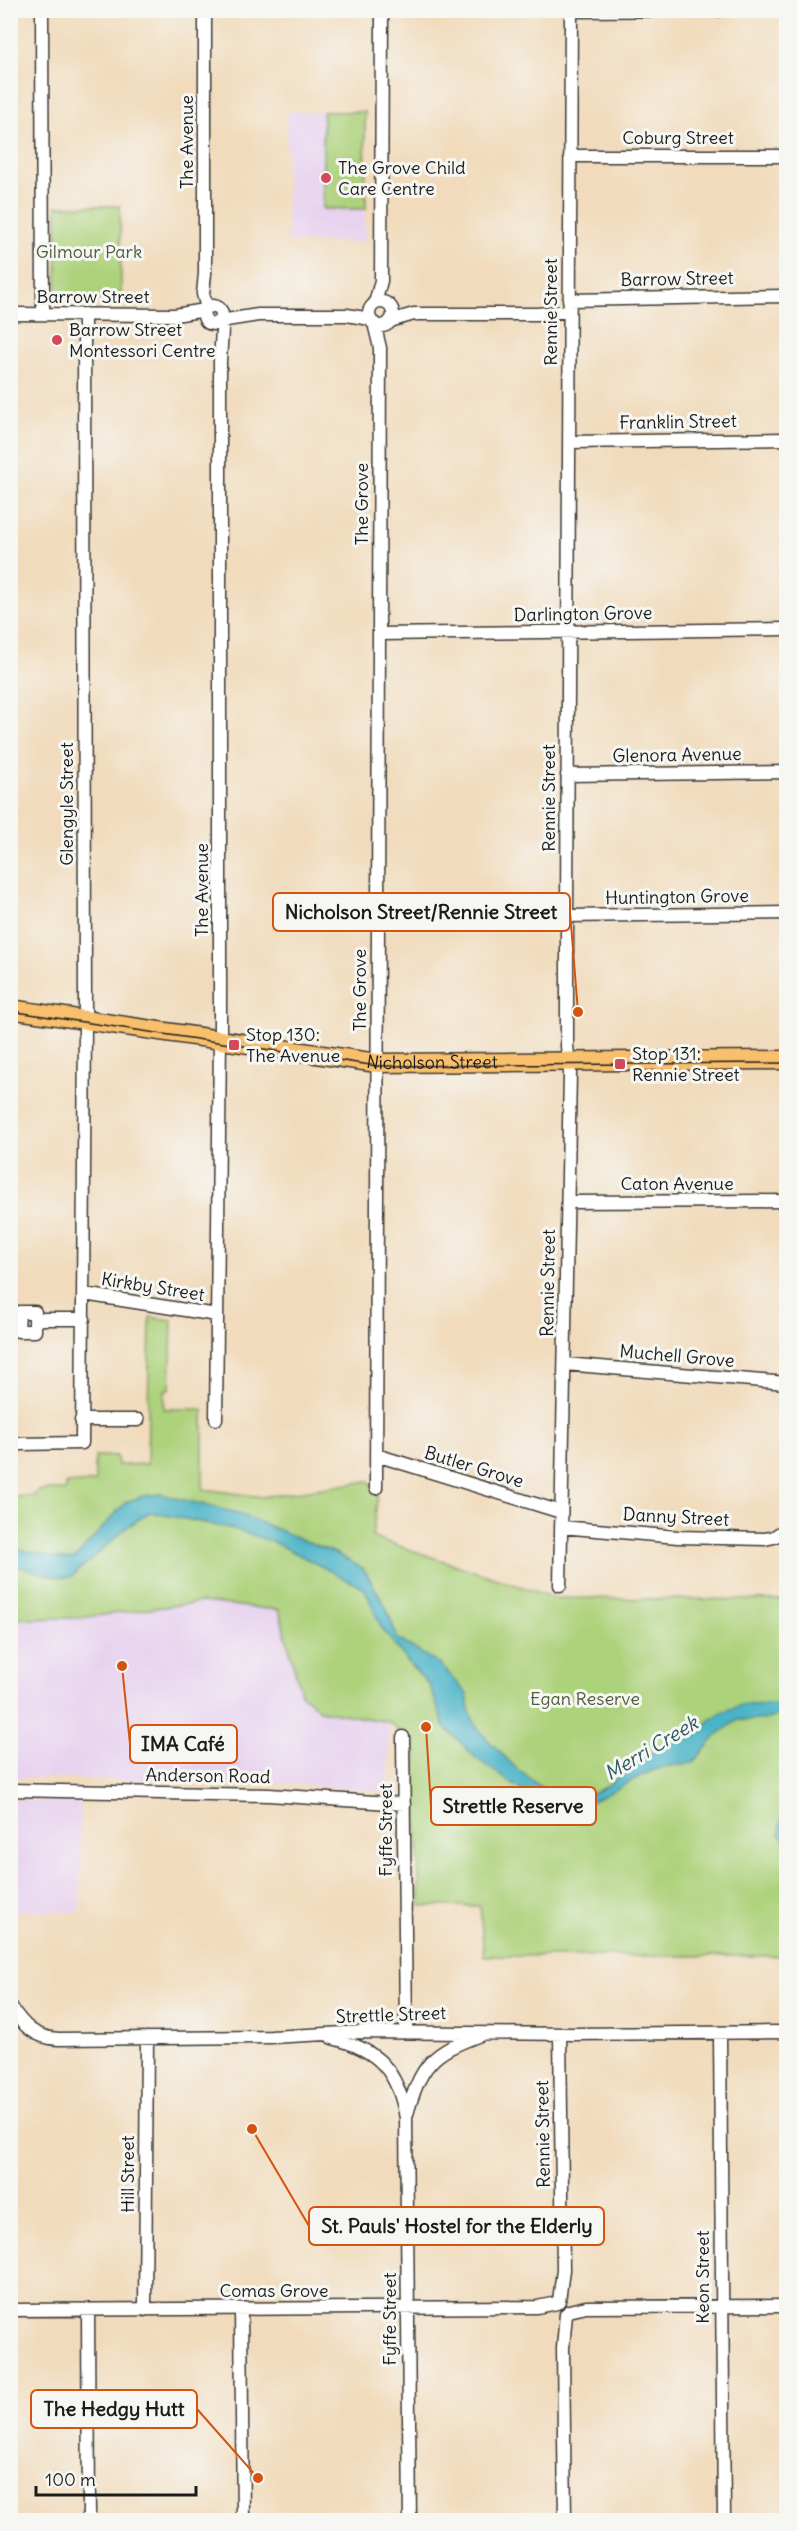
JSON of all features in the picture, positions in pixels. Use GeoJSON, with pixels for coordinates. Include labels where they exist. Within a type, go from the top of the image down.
{"type":"FeatureCollection","features":[{"type":"Feature","properties":{"kind":"main road","name":"Nicholson Street"},"geometry":{"type":"LineString","coordinates":[[10,1009],[377,1063],[786,1060]]}},
{"type":"Feature","properties":{"kind":"street"},"geometry":{"type":"LineString","coordinates":[[42,10],[44,314]]}},
{"type":"Feature","properties":{"kind":"street","name":"The Avenue"},"geometry":{"type":"LineString","coordinates":[[205,10],[205,273],[220,361],[220,1041],[216,1419]]}},
{"type":"Feature","properties":{"kind":"street","name":"The Grove"},"geometry":{"type":"LineString","coordinates":[[376,1488],[381,348],[378,311],[381,281],[382,10]]}},
{"type":"Feature","properties":{"kind":"street"},"geometry":{"type":"LineString","coordinates":[[571,11],[720,10]]}},
{"type":"Feature","properties":{"kind":"street","name":"Rennie Street"},"geometry":{"type":"LineString","coordinates":[[560,1585],[569,1061],[567,775],[571,11]]}},
{"type":"Feature","properties":{"kind":"street","name":"Coburg Street"},"geometry":{"type":"LineString","coordinates":[[570,156],[786,156]]}},
{"type":"Feature","properties":{"kind":"street","name":"Barrow Street"},"geometry":{"type":"LineString","coordinates":[[10,314],[347,315],[378,311],[414,314],[537,314],[569,306],[786,296]]}},
{"type":"Feature","properties":{"kind":"street","name":"Barrow Street"},"geometry":{"type":"LineString","coordinates":[[378,311],[381,326],[414,314]]}},
{"type":"Feature","properties":{"kind":"street","name":"Glengyle Street"},"geometry":{"type":"LineString","coordinates":[[10,1449],[19,1444],[82,1443],[85,1020],[84,314]]}},
{"type":"Feature","properties":{"kind":"street","name":"The Grove"},"geometry":{"type":"LineString","coordinates":[[381,348],[389,322]]}},
{"type":"Feature","properties":{"kind":"street","name":"Franklin Street"},"geometry":{"type":"LineString","coordinates":[[569,442],[786,440]]}},
{"type":"Feature","properties":{"kind":"street","name":"Darlington Grove"},"geometry":{"type":"LineString","coordinates":[[380,633],[786,629]]}},
{"type":"Feature","properties":{"kind":"street","name":"Glenora Avenue"},"geometry":{"type":"LineString","coordinates":[[567,775],[786,772]]}},
{"type":"Feature","properties":{"kind":"street","name":"Huntington Grove"},"geometry":{"type":"LineString","coordinates":[[567,916],[786,913]]}},
{"type":"Feature","properties":{"kind":"street","name":"Caton Avenue"},"geometry":{"type":"LineString","coordinates":[[568,1202],[786,1201]]}},
{"type":"Feature","properties":{"kind":"street","name":"Kirkby Street"},"geometry":{"type":"LineString","coordinates":[[84,1294],[217,1315]]}},
{"type":"Feature","properties":{"kind":"street"},"geometry":{"type":"LineString","coordinates":[[36,1319],[84,1319]]}},
{"type":"Feature","properties":{"kind":"street","name":"Muchell Grove"},"geometry":{"type":"LineString","coordinates":[[565,1364],[786,1383]]}},
{"type":"Feature","properties":{"kind":"street"},"geometry":{"type":"LineString","coordinates":[[81,1420],[138,1420]]}},
{"type":"Feature","properties":{"kind":"street","name":"Butler Grove"},"geometry":{"type":"LineString","coordinates":[[376,1455],[561,1512]]}},
{"type":"Feature","properties":{"kind":"street","name":"Danny Street"},"geometry":{"type":"LineString","coordinates":[[561,1527],[678,1537],[765,1539],[774,1537],[786,1529]]}},
{"type":"Feature","properties":{"kind":"street","name":"Fyffe Street"},"geometry":{"type":"LineString","coordinates":[[404,1737],[406,2031]]}},
{"type":"Feature","properties":{"kind":"street","name":"Anderson Road"},"geometry":{"type":"LineString","coordinates":[[10,1790],[278,1796],[404,1804]]}},
{"type":"Feature","properties":{"kind":"street","name":"Strettle Street"},"geometry":{"type":"LineString","coordinates":[[10,2006],[27,2028],[49,2039],[322,2036],[406,2031],[560,2034],[786,2032]]}},
{"type":"Feature","properties":{"kind":"street","name":"Fyffe Street"},"geometry":{"type":"LineString","coordinates":[[406,2118],[414,2090],[426,2066],[444,2050],[487,2032]]}},
{"type":"Feature","properties":{"kind":"street","name":"Rennie Street"},"geometry":{"type":"LineString","coordinates":[[560,2034],[565,2520]]}},
{"type":"Feature","properties":{"kind":"street","name":"Keon Street"},"geometry":{"type":"LineString","coordinates":[[720,2034],[724,2520]]}},
{"type":"Feature","properties":{"kind":"street","name":"Fyffe Street"},"geometry":{"type":"LineString","coordinates":[[322,2036],[357,2045],[380,2061],[395,2080],[406,2118],[410,2520]]}},
{"type":"Feature","properties":{"kind":"street","name":"Hill Street"},"geometry":{"type":"LineString","coordinates":[[145,2310],[147,2038]]}},
{"type":"Feature","properties":{"kind":"street","name":"Comas Grove"},"geometry":{"type":"LineString","coordinates":[[10,2310],[786,2306]]}},
{"type":"Feature","properties":{"kind":"street"},"geometry":{"type":"LineString","coordinates":[[88,2310],[89,2520]]}},
{"type":"Feature","properties":{"kind":"street"},"geometry":{"type":"LineString","coordinates":[[241,2310],[243,2520]]}},
{"type":"Feature","properties":{"kind":"shaded area","name":"The Grove Child Care Centre"},"geometry":{"type":"Polygon","coordinates":[[[287,112],[365,112],[365,242],[287,242],[287,112]]]}},
{"type":"Feature","properties":{"kind":"shaded area"},"geometry":{"type":"Polygon","coordinates":[[[201,1602],[279,1610],[301,1693],[320,1710],[389,1722],[389,1791],[263,1782],[11,1778],[10,1619],[80,1618],[201,1602]]]}},
{"type":"Feature","properties":{"kind":"shaded area"},"geometry":{"type":"Polygon","coordinates":[[[11,1800],[81,1801],[80,1912],[11,1911],[11,1800]]]}},
{"type":"Feature","properties":{"kind":"green space"},"geometry":{"type":"Polygon","coordinates":[[[323,112],[365,112],[366,209],[323,209],[323,112]]]}},
{"type":"Feature","properties":{"kind":"green space","name":"Gilmour Park"},"geometry":{"type":"Polygon","coordinates":[[[57,206],[120,206],[121,299],[57,299],[57,206]]]}},
{"type":"Feature","properties":{"kind":"green space","name":"Egan Reserve"},"geometry":{"type":"Polygon","coordinates":[[[150,1317],[172,1320],[170,1389],[165,1390],[164,1409],[203,1409],[203,1489],[262,1497],[369,1481],[378,1495],[372,1537],[555,1598],[786,1600],[786,1956],[484,1956],[480,1906],[420,1906],[415,1746],[389,1722],[320,1710],[301,1693],[279,1610],[201,1602],[80,1618],[11,1619],[10,1497],[32,1496],[41,1490],[66,1490],[66,1484],[95,1482],[95,1456],[117,1456],[118,1465],[147,1464],[150,1317]]]}},
{"type":"Feature","properties":{"kind":"water"},"geometry":{"type":"Polygon","coordinates":[[[161,1494],[237,1513],[335,1553],[364,1569],[386,1607],[398,1639],[441,1665],[467,1694],[470,1713],[480,1732],[515,1767],[556,1799],[568,1802],[594,1793],[662,1747],[696,1735],[711,1719],[722,1712],[742,1705],[778,1704],[786,1699],[786,1713],[764,1720],[738,1720],[717,1735],[693,1763],[655,1770],[571,1809],[547,1809],[476,1758],[444,1726],[430,1686],[381,1627],[365,1589],[278,1544],[234,1529],[150,1512],[130,1525],[71,1577],[56,1577],[11,1566],[11,1549],[74,1559],[126,1502],[143,1496],[161,1494]]]}},
{"type":"Feature","properties":{"kind":"water"},"geometry":{"type":"Polygon","coordinates":[[[786,1770],[786,1841],[780,1835],[784,1789],[779,1779],[786,1770]]]}},
{"type":"Feature","properties":{"kind":"tram line"},"geometry":{"type":"LineString","coordinates":[[10,1011],[377,1066],[786,1063]]}},
{"type":"Feature","properties":{"kind":"place","name":"The Grove Child Care Centre"},"geometry":{"type":"Point","coordinates":[326,178]}},
{"type":"Feature","properties":{"kind":"place","name":"Barrow Street Montessori Centre"},"geometry":{"type":"Point","coordinates":[57,340]}},
{"type":"Feature","properties":{"kind":"place","name":"Nicholson Street/Rennie Street"},"geometry":{"type":"Point","coordinates":[578,1012]}},
{"type":"Feature","properties":{"kind":"place","name":"Stop 130: The Avenue"},"geometry":{"type":"Point","coordinates":[234,1045]}},
{"type":"Feature","properties":{"kind":"place","name":"Stop 131: Rennie Street"},"geometry":{"type":"Point","coordinates":[620,1064]}},
{"type":"Feature","properties":{"kind":"place","name":"IMA Café"},"geometry":{"type":"Point","coordinates":[122,1666]}},
{"type":"Feature","properties":{"kind":"place","name":"Strettle Reserve"},"geometry":{"type":"Point","coordinates":[426,1727]}},
{"type":"Feature","properties":{"kind":"place","name":"St. Pauls' Hostel for the Elderly"},"geometry":{"type":"Point","coordinates":[252,2129]}},
{"type":"Feature","properties":{"kind":"place","name":"The Hedgy Hutt"},"geometry":{"type":"Point","coordinates":[258,2478]}},
{"type":"Feature","properties":{"kind":"water label","name":"Merri Creek"},"geometry":{"type":"Point","coordinates":[651,1748]}}]}
